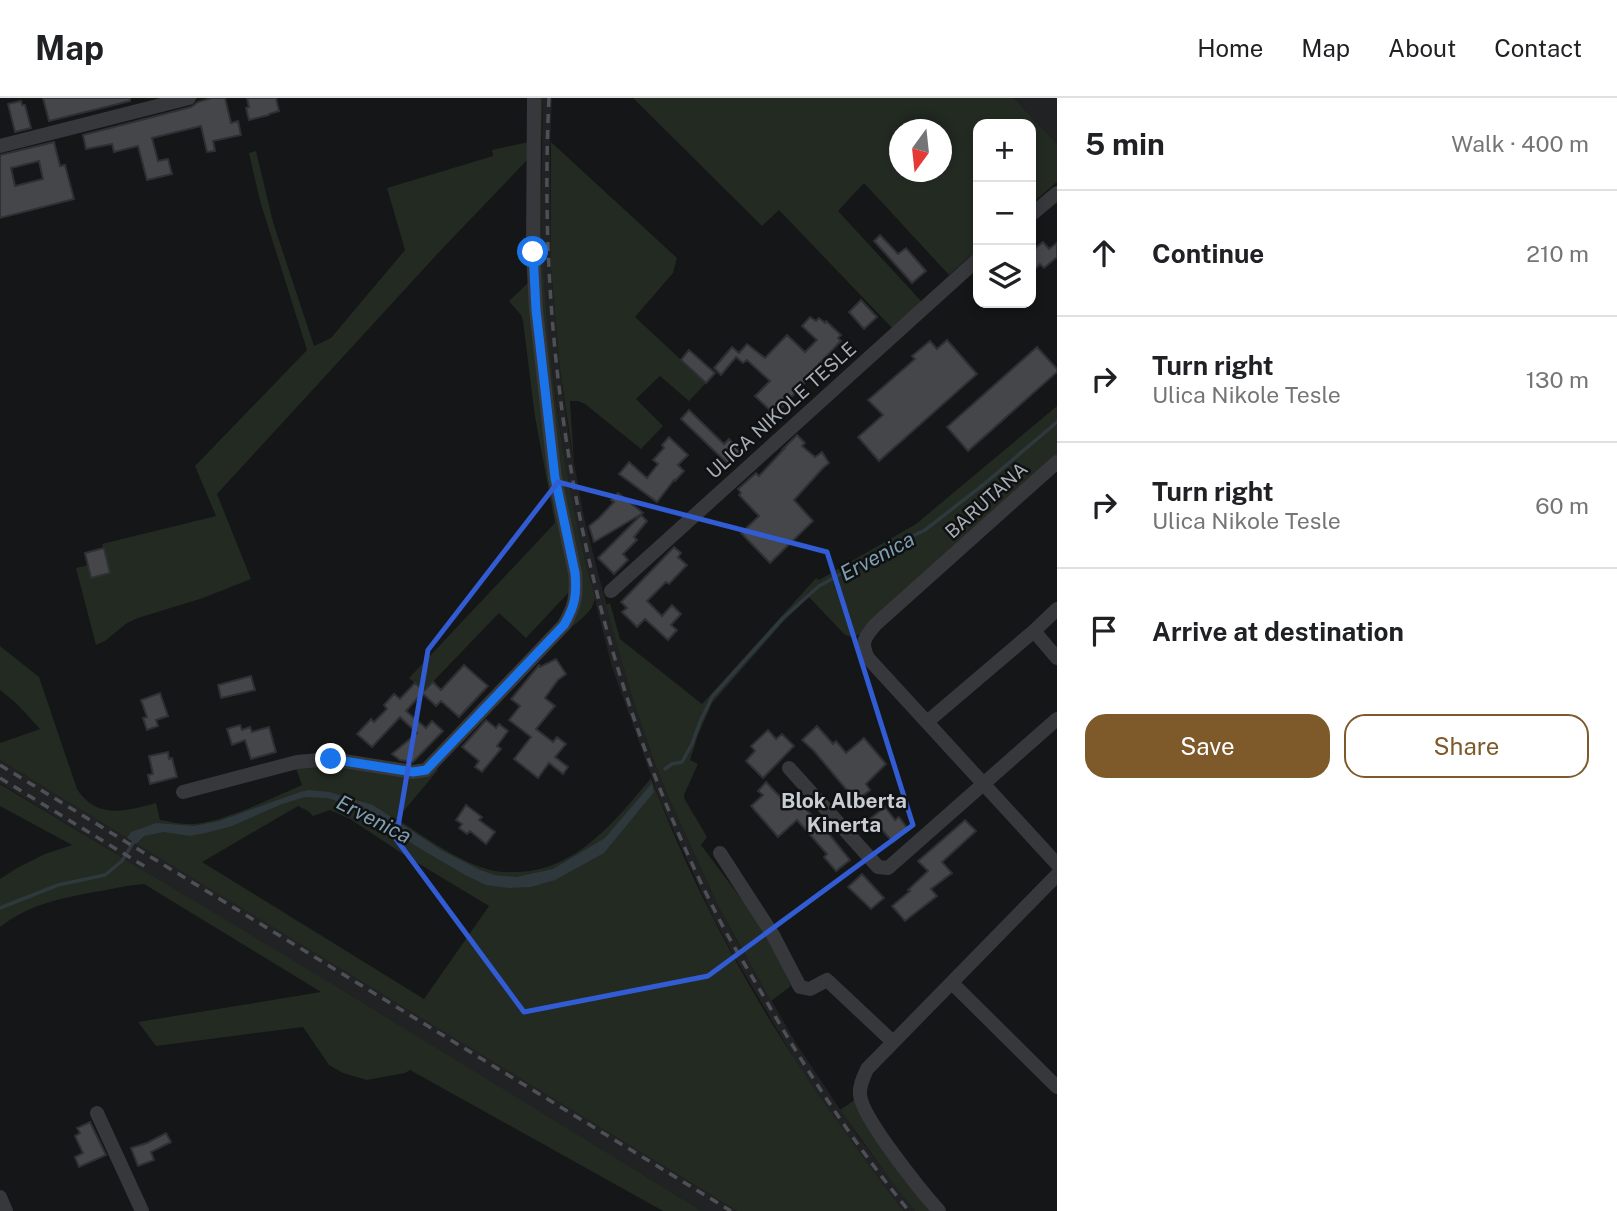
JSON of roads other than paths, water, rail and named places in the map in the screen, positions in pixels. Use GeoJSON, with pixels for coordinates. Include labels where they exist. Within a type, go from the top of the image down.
{"type":"FeatureCollection","features":[{"type":"Feature","properties":{"kind":"street"},"geometry":{"type":"LineString","coordinates":[[0,146],[189,98]]}},
{"type":"Feature","properties":{"kind":"street"},"geometry":{"type":"LineString","coordinates":[[183,792],[297,762],[331,759],[413,772],[426,770],[564,625],[573,609],[575,573],[555,478],[536,310],[533,252],[534,98]]}},
{"type":"Feature","properties":{"kind":"street"},"geometry":{"type":"LineString","coordinates":[[1036,211],[1057,193]]}},
{"type":"Feature","properties":{"kind":"street","name":"ULICA NIKOLE TESLE"},"geometry":{"type":"LineString","coordinates":[[611,591],[973,264]]}},
{"type":"Feature","properties":{"kind":"street","name":"BARUTANA"},"geometry":{"type":"LineString","coordinates":[[927,722],[863,649],[869,632],[1055,468]]}},
{"type":"Feature","properties":{"kind":"street"},"geometry":{"type":"LineString","coordinates":[[1057,609],[927,722],[1057,864]]}},
{"type":"Feature","properties":{"kind":"street"},"geometry":{"type":"LineString","coordinates":[[1034,631],[1057,658]]}},
{"type":"Feature","properties":{"kind":"street"},"geometry":{"type":"LineString","coordinates":[[789,768],[878,867],[888,868],[1057,719]]}},
{"type":"Feature","properties":{"kind":"street"},"geometry":{"type":"LineString","coordinates":[[720,853],[772,935],[800,986],[810,989],[827,980],[893,1042]]}},
{"type":"Feature","properties":{"kind":"street"},"geometry":{"type":"LineString","coordinates":[[939,1211],[878,1131],[863,1106],[861,1082],[867,1069],[1057,875]]}},
{"type":"Feature","properties":{"kind":"street"},"geometry":{"type":"LineString","coordinates":[[952,983],[1057,1087]]}},
{"type":"Feature","properties":{"kind":"street"},"geometry":{"type":"LineString","coordinates":[[97,1113],[142,1211]]}},
{"type":"Feature","properties":{"kind":"street"},"geometry":{"type":"LineString","coordinates":[[0,1197],[6,1211]]}},
{"type":"Feature","properties":{"kind":"water"},"geometry":{"type":"Polygon","coordinates":[[[652,783],[654,792],[604,853],[555,880],[531,887],[486,885],[414,845],[387,826],[327,798],[305,797],[232,826],[206,833],[190,836],[164,832],[144,836],[136,844],[127,838],[131,832],[156,823],[194,826],[219,821],[300,792],[329,792],[373,805],[441,850],[478,869],[494,875],[516,877],[553,869],[605,838],[652,783]]]}},
{"type":"Feature","properties":{"kind":"waterway","name":"Ervenica"},"geometry":{"type":"LineString","coordinates":[[665,769],[682,762],[712,697],[783,618],[819,586],[925,530],[1057,422]]}},
{"type":"Feature","properties":{"kind":"waterway","name":"Ervenica"},"geometry":{"type":"LineString","coordinates":[[0,908],[58,885],[105,875],[122,861],[136,838]]}},
{"type":"Feature","properties":{"kind":"railway"},"geometry":{"type":"LineString","coordinates":[[549,98],[547,204],[552,310],[563,415],[580,520],[605,623],[636,724],[674,823],[730,939],[832,1107],[909,1211]]}},
{"type":"Feature","properties":{"kind":"railway"},"geometry":{"type":"LineString","coordinates":[[0,765],[731,1211]]}},
{"type":"Feature","properties":{"kind":"railway"},"geometry":{"type":"LineString","coordinates":[[0,778],[149,869]]}},
{"type":"Feature","properties":{"kind":"district","name":"Blok Alberta Kinerta"},"geometry":{"type":"Point","coordinates":[844,812]}}]}
